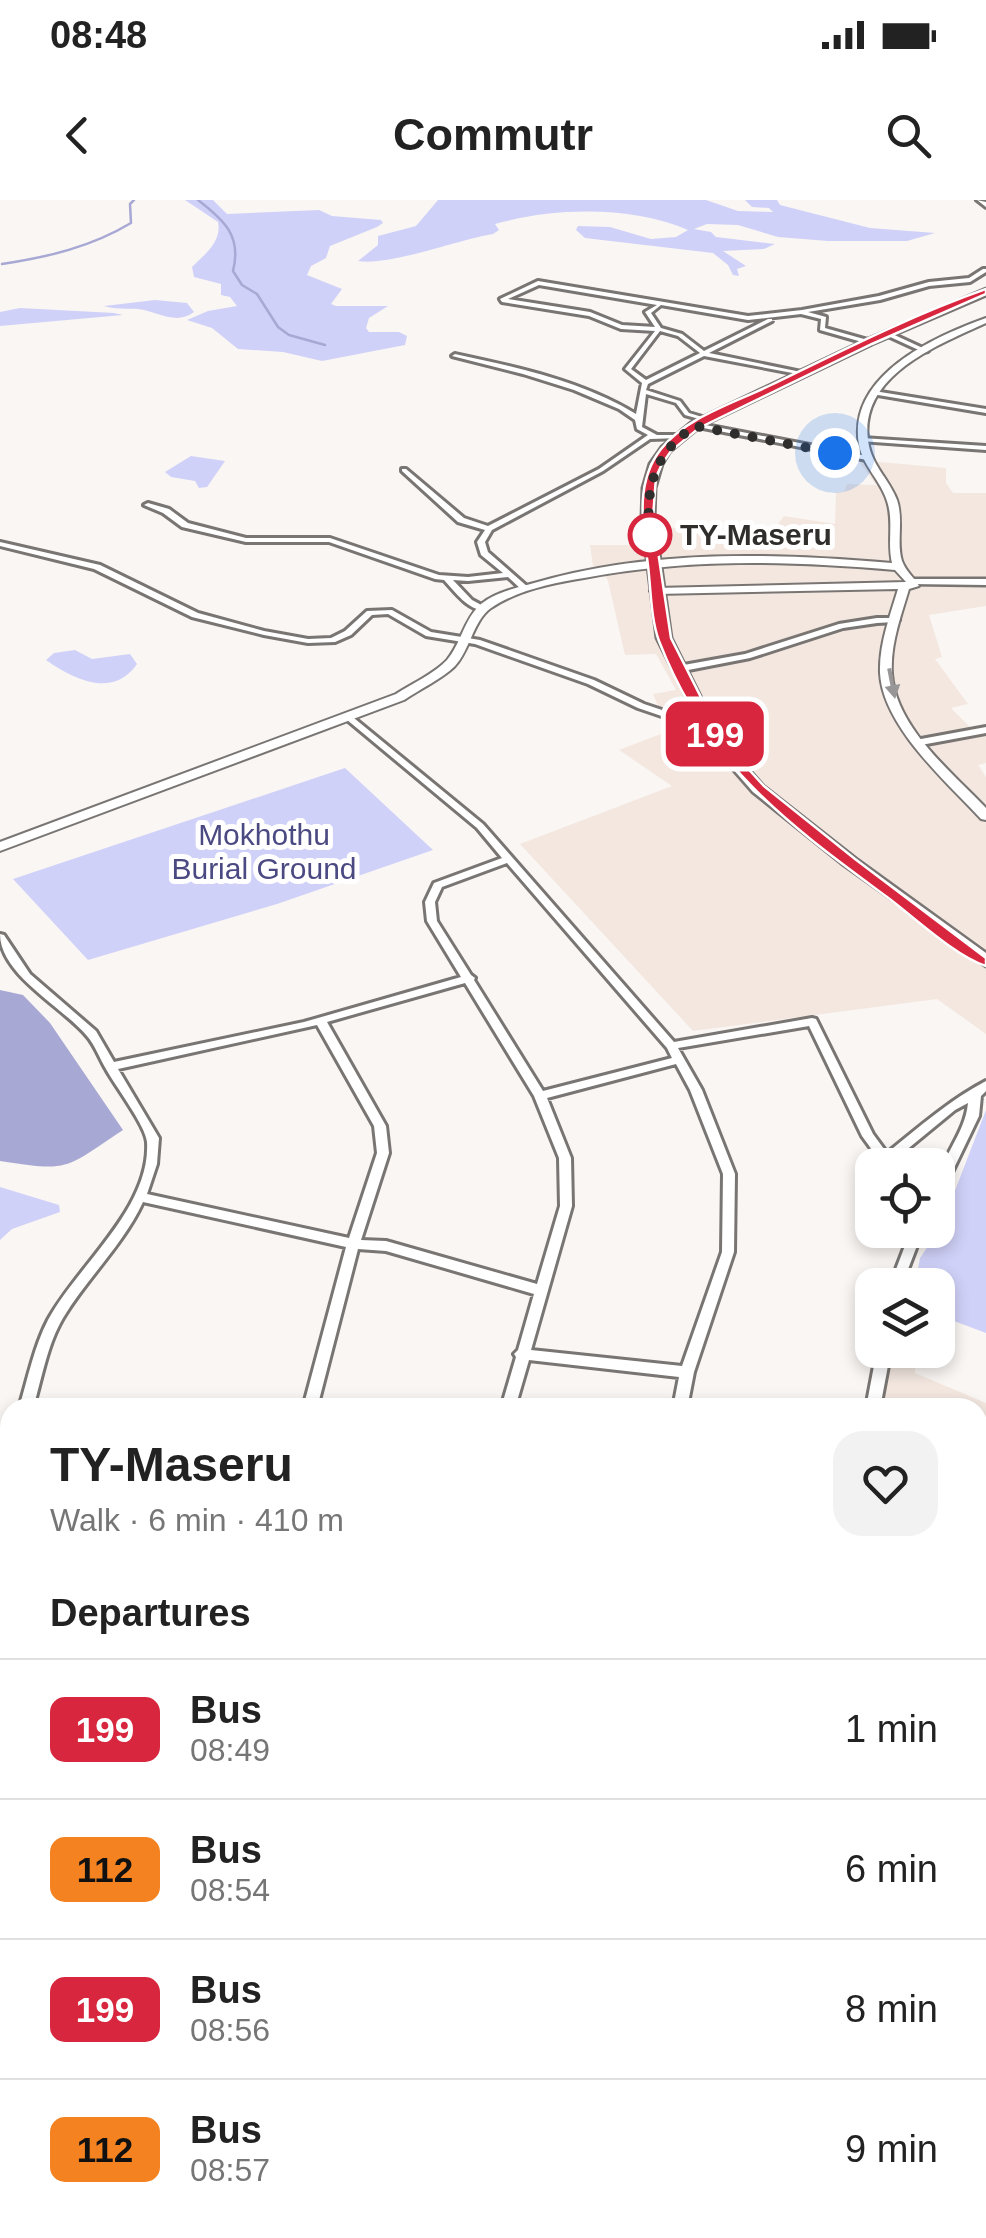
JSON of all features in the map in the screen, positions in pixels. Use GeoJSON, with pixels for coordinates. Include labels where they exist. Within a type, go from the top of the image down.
{"type":"FeatureCollection","features":[{"type":"Feature","properties":{"kind":"main road"},"geometry":{"type":"LineString","coordinates":[[986,292],[802,373],[678,437],[666,448],[650,477],[648,518],[664,638],[706,722],[758,789],[986,961]]}},
{"type":"Feature","properties":{"kind":"main road"},"geometry":{"type":"LineString","coordinates":[[986,320],[896,369],[865,404],[862,440],[894,508],[905,581],[890,643],[888,686],[921,742],[986,816]]}},
{"type":"Feature","properties":{"kind":"main road"},"geometry":{"type":"LineString","coordinates":[[0,846],[349,717],[418,686],[452,663],[482,609],[525,588],[572,576],[738,558],[794,558],[905,581]]}},
{"type":"Feature","properties":{"kind":"main road"},"geometry":{"type":"LineString","coordinates":[[656,590],[881,585],[905,581]]}},
{"type":"Feature","properties":{"kind":"street"},"geometry":{"type":"LineString","coordinates":[[980,200],[986,206]]}},
{"type":"Feature","properties":{"kind":"street"},"geometry":{"type":"LineString","coordinates":[[644,387],[772,318],[880,298],[929,284],[970,280],[986,269]]}},
{"type":"Feature","properties":{"kind":"street"},"geometry":{"type":"LineString","coordinates":[[772,318],[659,306],[538,283],[502,300],[590,314],[621,327],[659,329],[680,336],[705,354],[802,373]]}},
{"type":"Feature","properties":{"kind":"street"},"geometry":{"type":"LineString","coordinates":[[659,306],[648,312],[659,329]]}},
{"type":"Feature","properties":{"kind":"street"},"geometry":{"type":"LineString","coordinates":[[801,312],[824,318],[822,328],[869,342]]}},
{"type":"Feature","properties":{"kind":"street"},"geometry":{"type":"LineString","coordinates":[[659,329],[628,369],[644,387],[678,402],[687,414],[701,422],[868,458]]}},
{"type":"Feature","properties":{"kind":"street"},"geometry":{"type":"LineString","coordinates":[[888,334],[924,351]]}},
{"type":"Feature","properties":{"kind":"street"},"geometry":{"type":"LineString","coordinates":[[456,356],[549,379],[622,406],[639,419]]}},
{"type":"Feature","properties":{"kind":"street"},"geometry":{"type":"LineString","coordinates":[[644,387],[639,428],[654,435],[678,437]]}},
{"type":"Feature","properties":{"kind":"street"},"geometry":{"type":"LineString","coordinates":[[874,393],[986,411]]}},
{"type":"Feature","properties":{"kind":"street"},"geometry":{"type":"LineString","coordinates":[[525,588],[484,553],[481,542],[489,529],[601,470],[654,435]]}},
{"type":"Feature","properties":{"kind":"street"},"geometry":{"type":"LineString","coordinates":[[862,440],[986,448]]}},
{"type":"Feature","properties":{"kind":"street"},"geometry":{"type":"LineString","coordinates":[[404,470],[462,520],[489,529]]}},
{"type":"Feature","properties":{"kind":"street"},"geometry":{"type":"LineString","coordinates":[[148,505],[197,528],[259,542],[330,540],[447,578],[509,575]]}},
{"type":"Feature","properties":{"kind":"street"},"geometry":{"type":"LineString","coordinates":[[0,544],[96,567],[195,615],[264,633],[332,640],[348,634],[377,611],[404,618],[429,634],[467,641],[591,682],[657,712],[688,722],[706,722]]}},
{"type":"Feature","properties":{"kind":"street"},"geometry":{"type":"LineString","coordinates":[[447,578],[469,602],[482,609]]}},
{"type":"Feature","properties":{"kind":"street"},"geometry":{"type":"LineString","coordinates":[[905,581],[986,582]]}},
{"type":"Feature","properties":{"kind":"street"},"geometry":{"type":"LineString","coordinates":[[678,670],[752,655],[876,619],[896,620]]}},
{"type":"Feature","properties":{"kind":"street"},"geometry":{"type":"LineString","coordinates":[[349,717],[456,805],[509,859],[671,1046],[696,1090],[728,1174],[728,1252],[687,1372],[682,1398]]}},
{"type":"Feature","properties":{"kind":"street"},"geometry":{"type":"LineString","coordinates":[[921,742],[986,730]]}},
{"type":"Feature","properties":{"kind":"street"},"geometry":{"type":"LineString","coordinates":[[509,859],[438,885],[432,892],[432,921],[540,1096],[565,1158],[566,1206],[510,1398]]}},
{"type":"Feature","properties":{"kind":"street"},"geometry":{"type":"LineString","coordinates":[[1,942],[26,976],[92,1034],[152,1138],[153,1157],[140,1197],[124,1227],[57,1316],[29,1398]]}},
{"type":"Feature","properties":{"kind":"street"},"geometry":{"type":"LineString","coordinates":[[110,1068],[320,1020],[470,978]]}},
{"type":"Feature","properties":{"kind":"street"},"geometry":{"type":"LineString","coordinates":[[313,1398],[353,1244],[383,1153],[380,1126],[320,1020]]}},
{"type":"Feature","properties":{"kind":"street"},"geometry":{"type":"LineString","coordinates":[[671,1046],[812,1022],[877,1148]]}},
{"type":"Feature","properties":{"kind":"street"},"geometry":{"type":"LineString","coordinates":[[540,1096],[677,1060]]}},
{"type":"Feature","properties":{"kind":"street"},"geometry":{"type":"LineString","coordinates":[[904,1148],[951,1107],[986,1085]]}},
{"type":"Feature","properties":{"kind":"street"},"geometry":{"type":"LineString","coordinates":[[955,1154],[973,1116],[975,1095]]}},
{"type":"Feature","properties":{"kind":"street"},"geometry":{"type":"LineString","coordinates":[[140,1197],[353,1244],[386,1246],[539,1290]]}},
{"type":"Feature","properties":{"kind":"street"},"geometry":{"type":"LineString","coordinates":[[521,1354],[687,1372]]}},
{"type":"Feature","properties":{"kind":"street"},"geometry":{"type":"LineString","coordinates":[[875,1398],[881,1368]]}},
{"type":"Feature","properties":{"kind":"shaded area"},"geometry":{"type":"Polygon","coordinates":[[[858,460],[946,468],[946,483],[953,493],[986,493],[986,606],[929,615],[942,657],[935,659],[968,704],[951,708],[977,734],[986,732],[986,763],[978,765],[986,777],[986,1034],[937,999],[693,1031],[520,844],[672,786],[619,750],[679,727],[679,723],[654,715],[659,708],[653,694],[676,690],[656,654],[625,655],[608,581],[600,567],[593,566],[590,545],[639,545],[637,523],[766,540],[784,516],[835,524],[836,492],[844,492],[847,484],[876,485],[858,460]]]}},
{"type":"Feature","properties":{"kind":"shaded area"},"geometry":{"type":"Polygon","coordinates":[[[0,990],[23,995],[50,1023],[123,1130],[77,1160],[55,1166],[0,1161],[0,990]]]}},
{"type":"Feature","properties":{"kind":"shaded area"},"geometry":{"type":"Polygon","coordinates":[[[889,1368],[915,1368],[915,1373],[974,1398],[883,1398],[889,1368]]]}},
{"type":"Feature","properties":{"kind":"green space"},"geometry":{"type":"Polygon","coordinates":[[[185,200],[213,200],[227,214],[319,210],[332,216],[381,220],[383,223],[377,227],[330,246],[326,258],[311,266],[307,275],[342,289],[331,304],[336,306],[388,306],[369,318],[366,328],[369,332],[399,332],[407,336],[405,345],[322,361],[283,352],[238,349],[212,328],[187,320],[208,311],[237,306],[230,297],[221,295],[221,284],[194,277],[192,267],[215,242],[219,229],[218,222],[185,200]]]}},
{"type":"Feature","properties":{"kind":"green space"},"geometry":{"type":"Polygon","coordinates":[[[438,200],[706,200],[738,211],[773,212],[752,207],[745,200],[777,200],[780,205],[870,228],[935,233],[907,241],[828,241],[778,237],[738,225],[707,224],[694,229],[716,237],[775,244],[764,249],[723,251],[746,266],[737,269],[739,276],[733,275],[728,265],[713,253],[585,238],[576,230],[578,226],[610,227],[651,239],[676,237],[688,230],[619,213],[568,212],[495,224],[499,230],[493,234],[405,256],[358,261],[378,245],[378,236],[416,226],[438,200]]]}},
{"type":"Feature","properties":{"kind":"green space"},"geometry":{"type":"Polygon","coordinates":[[[155,300],[187,303],[194,312],[173,318],[104,306],[155,300]]]}},
{"type":"Feature","properties":{"kind":"green space"},"geometry":{"type":"Polygon","coordinates":[[[20,308],[123,315],[0,326],[0,312],[20,308]]]}},
{"type":"Feature","properties":{"kind":"green space"},"geometry":{"type":"Polygon","coordinates":[[[191,456],[225,461],[207,487],[199,488],[195,481],[171,477],[165,472],[191,456]]]}},
{"type":"Feature","properties":{"kind":"green space"},"geometry":{"type":"Polygon","coordinates":[[[75,650],[92,659],[130,654],[137,664],[127,675],[104,683],[80,679],[46,660],[54,653],[75,650]]]}},
{"type":"Feature","properties":{"kind":"green space","name":"Mokhothu Burial Ground"},"geometry":{"type":"Polygon","coordinates":[[[345,768],[433,850],[277,904],[88,960],[13,879],[345,768]]]}},
{"type":"Feature","properties":{"kind":"green space"},"geometry":{"type":"Polygon","coordinates":[[[986,1110],[986,1333],[955,1321],[955,1268],[918,1268],[927,1248],[955,1248],[955,1191],[986,1110]]]}},
{"type":"Feature","properties":{"kind":"green space"},"geometry":{"type":"Polygon","coordinates":[[[0,1187],[59,1205],[60,1212],[12,1229],[0,1240],[0,1187]]]}},
{"type":"Feature","properties":{"kind":"waterway"},"geometry":{"type":"LineString","coordinates":[[2,264],[100,239],[131,223],[130,204],[134,200]]}},
{"type":"Feature","properties":{"kind":"waterway"},"geometry":{"type":"LineString","coordinates":[[198,200],[229,230],[235,248],[233,271],[242,285],[257,294],[278,327],[289,335],[325,345]]}},
{"type":"Feature","properties":{"kind":"bus line","name":"199"},"geometry":{"type":"LineString","coordinates":[[986,292],[730,407],[678,437],[666,448],[650,477],[648,518],[664,638],[706,722],[737,765],[758,789],[850,862],[986,961]]}},
{"type":"Feature","properties":{"kind":"place","name":"TY-Maseru"},"geometry":{"type":"Point","coordinates":[650,535]}},
{"type":"Feature","properties":{"kind":"route"},"geometry":{"type":"LineString","coordinates":[[650,535],[650,542],[648,506],[650,477],[666,448],[695,426],[835,453]]}}]}
